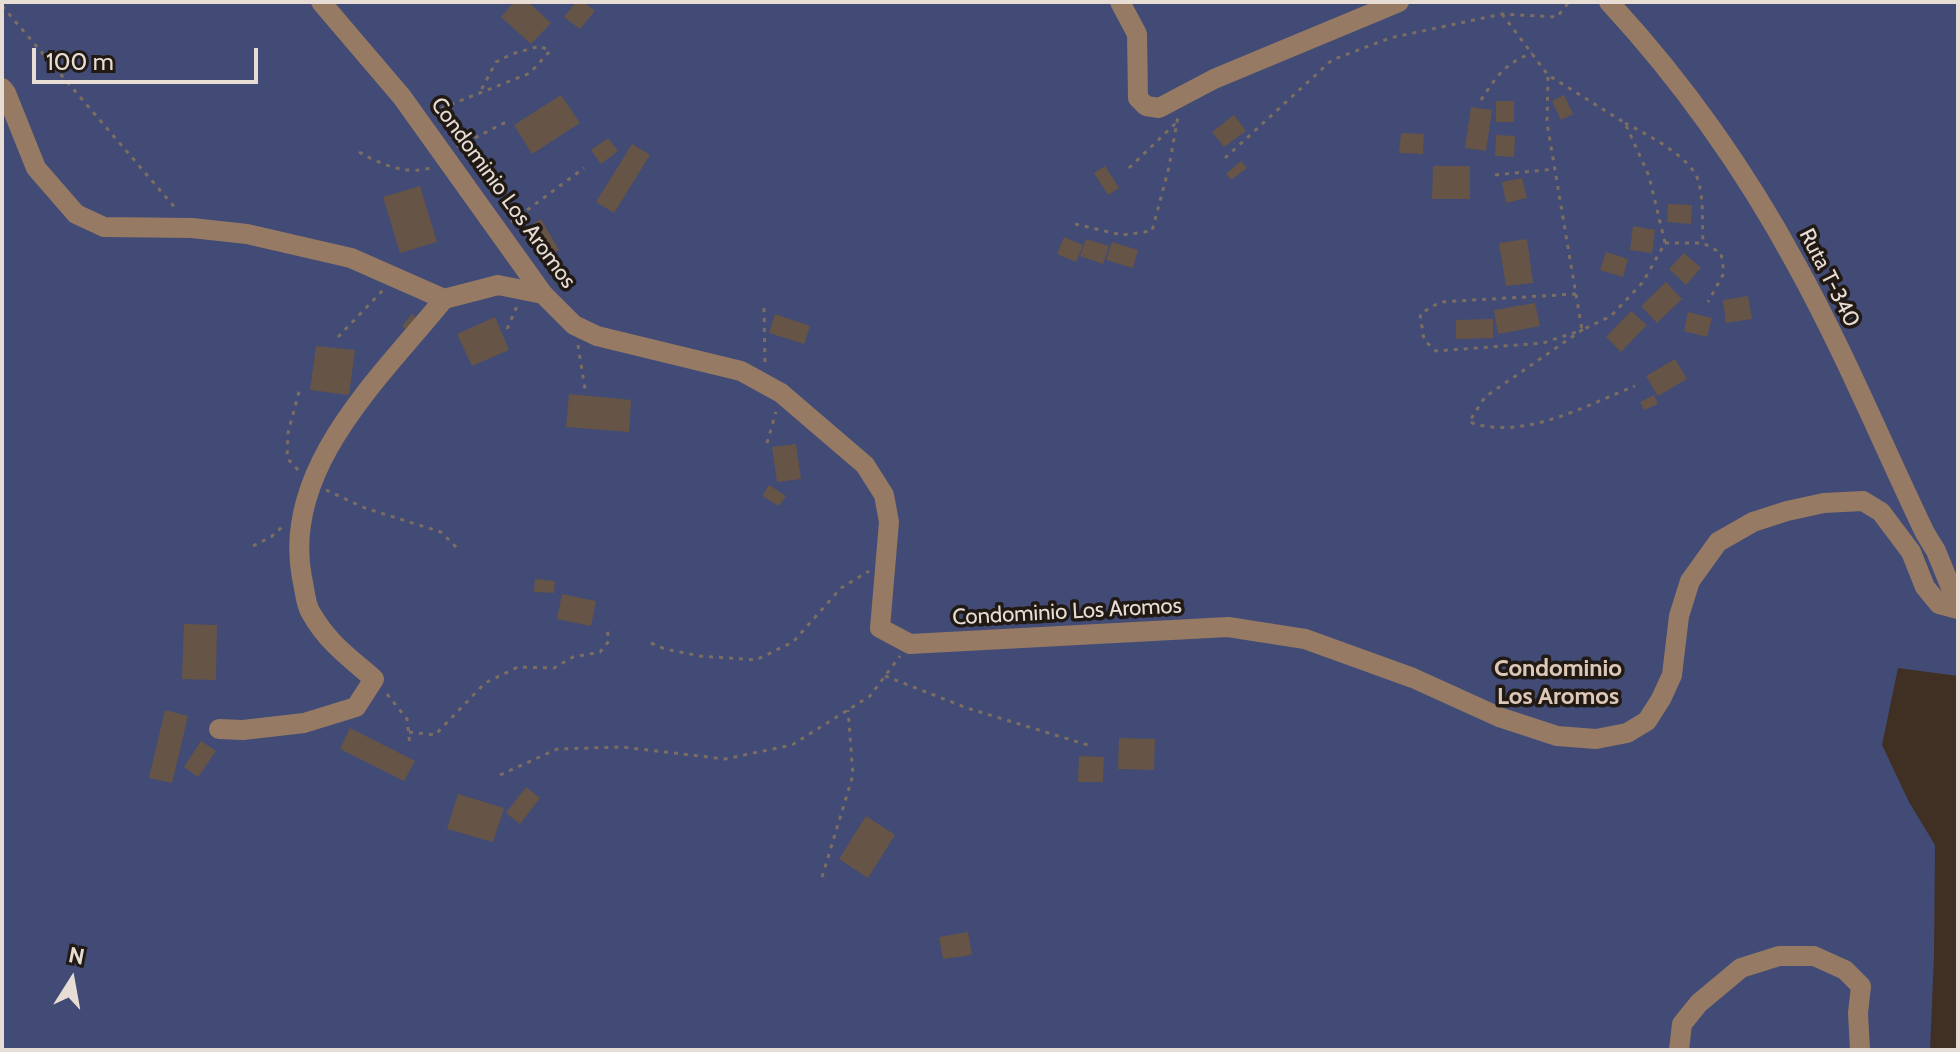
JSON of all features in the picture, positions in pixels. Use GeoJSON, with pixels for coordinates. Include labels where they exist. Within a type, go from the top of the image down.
{"type":"FeatureCollection","features":[{"type":"Feature","properties":{"kind":"street","name":"Condominio Los Aromos"},"geometry":{"type":"LineString","coordinates":[[321,2],[418,119],[498,231],[534,292],[574,325],[597,336],[741,371],[773,389],[865,465],[884,495],[889,522],[880,628],[910,644],[1228,627],[1305,639],[1413,678],[1499,717],[1557,736],[1596,739],[1627,733],[1647,721],[1672,675],[1679,616],[1690,581],[1718,542],[1753,522],[1824,503],[1863,501],[1881,512],[1911,552],[1925,587],[1939,604],[1958,607]]}},
{"type":"Feature","properties":{"kind":"street"},"geometry":{"type":"LineString","coordinates":[[1120,2],[1137,34],[1138,98],[1146,106],[1159,108],[1214,79],[1399,2]]}},
{"type":"Feature","properties":{"kind":"street","name":"Ruta T-340"},"geometry":{"type":"LineString","coordinates":[[1609,2],[1687,94],[1771,220],[1820,309],[1918,520],[1936,551],[1958,607]]}},
{"type":"Feature","properties":{"kind":"street"},"geometry":{"type":"LineString","coordinates":[[2,88],[36,168],[76,214],[104,227],[192,228],[247,234],[351,258],[444,299]]}},
{"type":"Feature","properties":{"kind":"street"},"geometry":{"type":"LineString","coordinates":[[219,729],[243,730],[304,723],[356,707],[374,679],[335,647],[309,610],[298,555],[305,498],[335,434],[444,299],[498,285],[534,292]]}},
{"type":"Feature","properties":{"kind":"street"},"geometry":{"type":"LineString","coordinates":[[1679,1050],[1682,1024],[1699,1003],[1741,968],[1779,956],[1814,956],[1845,970],[1861,986],[1858,1013],[1860,1050]]}},
{"type":"Feature","properties":{"kind":"path"},"geometry":{"type":"LineString","coordinates":[[1225,158],[1332,60],[1390,38],[1502,14],[1557,17],[1569,2]]}},
{"type":"Feature","properties":{"kind":"path"},"geometry":{"type":"LineString","coordinates":[[2,6],[192,228]]}},
{"type":"Feature","properties":{"kind":"path"},"geometry":{"type":"LineString","coordinates":[[1502,14],[1548,75],[1669,147],[1697,176],[1702,202],[1703,243]]}},
{"type":"Feature","properties":{"kind":"path"},"geometry":{"type":"LineString","coordinates":[[418,119],[530,73],[550,51],[540,46],[496,62],[480,92]]}},
{"type":"Feature","properties":{"kind":"path"},"geometry":{"type":"LineString","coordinates":[[1481,100],[1505,67],[1513,60],[1532,53]]}},
{"type":"Feature","properties":{"kind":"path"},"geometry":{"type":"LineString","coordinates":[[1548,75],[1547,123],[1582,330]]}},
{"type":"Feature","properties":{"kind":"path"},"geometry":{"type":"LineString","coordinates":[[1075,224],[1122,235],[1152,231],[1169,167],[1181,97]]}},
{"type":"Feature","properties":{"kind":"path"},"geometry":{"type":"LineString","coordinates":[[359,152],[385,167],[422,170],[510,120]]}},
{"type":"Feature","properties":{"kind":"path"},"geometry":{"type":"LineString","coordinates":[[1129,168],[1177,122]]}},
{"type":"Feature","properties":{"kind":"path"},"geometry":{"type":"LineString","coordinates":[[1576,294],[1440,302],[1420,314],[1424,340],[1436,351],[1543,343],[1611,316],[1643,282],[1665,243],[1649,176],[1625,123]]}},
{"type":"Feature","properties":{"kind":"path"},"geometry":{"type":"LineString","coordinates":[[498,231],[584,168]]}},
{"type":"Feature","properties":{"kind":"path"},"geometry":{"type":"LineString","coordinates":[[1495,175],[1555,169]]}},
{"type":"Feature","properties":{"kind":"path"},"geometry":{"type":"LineString","coordinates":[[1665,243],[1703,243],[1721,253],[1724,273],[1708,302]]}},
{"type":"Feature","properties":{"kind":"path"},"geometry":{"type":"LineString","coordinates":[[338,337],[395,278]]}},
{"type":"Feature","properties":{"kind":"path"},"geometry":{"type":"LineString","coordinates":[[507,329],[534,292]]}},
{"type":"Feature","properties":{"kind":"path"},"geometry":{"type":"LineString","coordinates":[[764,308],[773,389],[767,443]]}},
{"type":"Feature","properties":{"kind":"path"},"geometry":{"type":"LineString","coordinates":[[574,325],[585,389]]}},
{"type":"Feature","properties":{"kind":"path"},"geometry":{"type":"LineString","coordinates":[[1582,330],[1485,397],[1469,422],[1487,428],[1512,428],[1546,420],[1635,386]]}},
{"type":"Feature","properties":{"kind":"path"},"geometry":{"type":"LineString","coordinates":[[300,388],[288,433],[287,458],[312,483],[365,508],[441,532],[459,550]]}},
{"type":"Feature","properties":{"kind":"path"},"geometry":{"type":"LineString","coordinates":[[253,546],[271,537],[288,521]]}},
{"type":"Feature","properties":{"kind":"path"},"geometry":{"type":"LineString","coordinates":[[651,643],[700,656],[756,660],[793,642],[841,588],[886,561]]}},
{"type":"Feature","properties":{"kind":"path"},"geometry":{"type":"LineString","coordinates":[[409,732],[435,735],[485,683],[518,667],[554,668],[573,657],[600,652],[609,641],[607,628]]}},
{"type":"Feature","properties":{"kind":"path"},"geometry":{"type":"LineString","coordinates":[[500,775],[557,749],[622,747],[725,759],[792,745],[870,696],[910,644]]}},
{"type":"Feature","properties":{"kind":"path"},"geometry":{"type":"LineString","coordinates":[[885,676],[967,708],[1091,746]]}},
{"type":"Feature","properties":{"kind":"path"},"geometry":{"type":"LineString","coordinates":[[374,679],[407,719],[410,746]]}},
{"type":"Feature","properties":{"kind":"path"},"geometry":{"type":"LineString","coordinates":[[822,877],[853,775],[848,710]]}},
{"type":"Feature","properties":{"kind":"shaded area"},"geometry":{"type":"Polygon","coordinates":[[[2,2],[1958,2],[1958,676],[1898,668],[1882,745],[1909,802],[1935,845],[1930,1050],[2,1050],[2,2]]]}},
{"type":"Feature","properties":{"kind":"building"},"geometry":{"type":"Polygon","coordinates":[[[514,2],[528,2],[551,23],[531,44],[501,17],[514,2]]]}},
{"type":"Feature","properties":{"kind":"building"},"geometry":{"type":"Polygon","coordinates":[[[576,2],[584,2],[595,11],[580,29],[564,17],[576,2]]]}},
{"type":"Feature","properties":{"kind":"building"},"geometry":{"type":"Polygon","coordinates":[[[561,95],[580,123],[532,154],[514,125],[561,95]]]}},
{"type":"Feature","properties":{"kind":"building"},"geometry":{"type":"Polygon","coordinates":[[[1564,95],[1573,114],[1561,120],[1552,101],[1564,95]]]}},
{"type":"Feature","properties":{"kind":"building"},"geometry":{"type":"Polygon","coordinates":[[[1496,101],[1514,101],[1514,122],[1496,122],[1496,101]]]}},
{"type":"Feature","properties":{"kind":"building"},"geometry":{"type":"Polygon","coordinates":[[[1471,107],[1492,110],[1486,151],[1465,148],[1471,107]]]}},
{"type":"Feature","properties":{"kind":"building"},"geometry":{"type":"Polygon","coordinates":[[[1234,115],[1246,131],[1224,147],[1212,132],[1234,115]]]}},
{"type":"Feature","properties":{"kind":"building"},"geometry":{"type":"Polygon","coordinates":[[[1401,133],[1424,134],[1423,154],[1399,153],[1401,133]]]}},
{"type":"Feature","properties":{"kind":"building"},"geometry":{"type":"Polygon","coordinates":[[[1496,135],[1515,136],[1514,157],[1495,156],[1496,135]]]}},
{"type":"Feature","properties":{"kind":"building"},"geometry":{"type":"Polygon","coordinates":[[[608,138],[618,151],[601,164],[591,150],[608,138]]]}},
{"type":"Feature","properties":{"kind":"building"},"geometry":{"type":"Polygon","coordinates":[[[632,144],[650,155],[614,213],[596,202],[632,144]]]}},
{"type":"Feature","properties":{"kind":"building"},"geometry":{"type":"Polygon","coordinates":[[[1241,161],[1247,168],[1231,180],[1226,174],[1241,161]]]}},
{"type":"Feature","properties":{"kind":"building"},"geometry":{"type":"Polygon","coordinates":[[[1105,166],[1119,188],[1108,195],[1094,173],[1105,166]]]}},
{"type":"Feature","properties":{"kind":"building"},"geometry":{"type":"Polygon","coordinates":[[[1433,166],[1470,166],[1470,199],[1432,199],[1433,166]]]}},
{"type":"Feature","properties":{"kind":"building"},"geometry":{"type":"Polygon","coordinates":[[[1522,178],[1527,198],[1506,203],[1502,182],[1522,178]]]}},
{"type":"Feature","properties":{"kind":"building"},"geometry":{"type":"Polygon","coordinates":[[[420,186],[437,242],[400,253],[383,197],[420,186]]]}},
{"type":"Feature","properties":{"kind":"building"},"geometry":{"type":"Polygon","coordinates":[[[1668,204],[1692,205],[1691,224],[1667,222],[1668,204]]]}},
{"type":"Feature","properties":{"kind":"building"},"geometry":{"type":"Polygon","coordinates":[[[541,219],[559,250],[549,256],[531,225],[541,219]]]}},
{"type":"Feature","properties":{"kind":"building"},"geometry":{"type":"Polygon","coordinates":[[[1633,226],[1655,230],[1652,253],[1630,250],[1633,226]]]}},
{"type":"Feature","properties":{"kind":"building"},"geometry":{"type":"Polygon","coordinates":[[[1064,237],[1083,245],[1076,262],[1057,254],[1064,237]]]}},
{"type":"Feature","properties":{"kind":"building"},"geometry":{"type":"Polygon","coordinates":[[[1086,239],[1109,246],[1103,264],[1080,256],[1086,239]]]}},
{"type":"Feature","properties":{"kind":"building"},"geometry":{"type":"Polygon","coordinates":[[[1527,239],[1533,283],[1506,286],[1499,243],[1527,239]]]}},
{"type":"Feature","properties":{"kind":"building"},"geometry":{"type":"Polygon","coordinates":[[[1112,242],[1138,250],[1133,268],[1106,260],[1112,242]]]}},
{"type":"Feature","properties":{"kind":"building"},"geometry":{"type":"Polygon","coordinates":[[[1606,252],[1628,259],[1623,277],[1600,270],[1606,252]]]}},
{"type":"Feature","properties":{"kind":"building"},"geometry":{"type":"Polygon","coordinates":[[[1684,253],[1701,268],[1686,285],[1669,269],[1684,253]]]}},
{"type":"Feature","properties":{"kind":"building"},"geometry":{"type":"Polygon","coordinates":[[[1666,282],[1682,299],[1657,323],[1641,306],[1666,282]]]}},
{"type":"Feature","properties":{"kind":"building"},"geometry":{"type":"Polygon","coordinates":[[[1748,296],[1752,319],[1726,323],[1723,300],[1748,296]]]}},
{"type":"Feature","properties":{"kind":"building"},"geometry":{"type":"Polygon","coordinates":[[[1535,303],[1540,326],[1498,334],[1494,310],[1535,303]]]}},
{"type":"Feature","properties":{"kind":"building"},"geometry":{"type":"Polygon","coordinates":[[[1631,311],[1647,325],[1621,352],[1606,337],[1631,311]]]}},
{"type":"Feature","properties":{"kind":"building"},"geometry":{"type":"Polygon","coordinates":[[[1688,312],[1712,318],[1707,337],[1684,331],[1688,312]]]}},
{"type":"Feature","properties":{"kind":"building"},"geometry":{"type":"Polygon","coordinates":[[[412,314],[420,322],[410,333],[402,326],[412,314]]]}},
{"type":"Feature","properties":{"kind":"building"},"geometry":{"type":"Polygon","coordinates":[[[775,314],[810,326],[804,344],[769,333],[775,314]]]}},
{"type":"Feature","properties":{"kind":"building"},"geometry":{"type":"Polygon","coordinates":[[[495,317],[509,350],[472,366],[457,334],[495,317]]]}},
{"type":"Feature","properties":{"kind":"building"},"geometry":{"type":"Polygon","coordinates":[[[1493,319],[1493,338],[1456,339],[1456,320],[1493,319]]]}},
{"type":"Feature","properties":{"kind":"building"},"geometry":{"type":"Polygon","coordinates":[[[316,346],[355,350],[349,395],[310,390],[316,346]]]}},
{"type":"Feature","properties":{"kind":"building"},"geometry":{"type":"Polygon","coordinates":[[[1675,359],[1687,379],[1658,396],[1646,376],[1675,359]]]}},
{"type":"Feature","properties":{"kind":"building"},"geometry":{"type":"Polygon","coordinates":[[[569,394],[631,400],[629,432],[566,427],[569,394]]]}},
{"type":"Feature","properties":{"kind":"building"},"geometry":{"type":"Polygon","coordinates":[[[1654,395],[1658,404],[1644,410],[1640,402],[1654,395]]]}},
{"type":"Feature","properties":{"kind":"building"},"geometry":{"type":"Polygon","coordinates":[[[796,444],[801,479],[777,482],[772,447],[796,444]]]}},
{"type":"Feature","properties":{"kind":"building"},"geometry":{"type":"Polygon","coordinates":[[[769,485],[786,496],[779,506],[762,496],[769,485]]]}},
{"type":"Feature","properties":{"kind":"building"},"geometry":{"type":"Polygon","coordinates":[[[535,579],[555,581],[554,593],[534,592],[535,579]]]}},
{"type":"Feature","properties":{"kind":"building"},"geometry":{"type":"Polygon","coordinates":[[[562,594],[596,601],[591,626],[557,619],[562,594]]]}},
{"type":"Feature","properties":{"kind":"building"},"geometry":{"type":"Polygon","coordinates":[[[184,624],[217,625],[216,680],[182,679],[184,624]]]}},
{"type":"Feature","properties":{"kind":"building"},"geometry":{"type":"Polygon","coordinates":[[[165,710],[188,716],[172,783],[149,778],[165,710]]]}},
{"type":"Feature","properties":{"kind":"building"},"geometry":{"type":"Polygon","coordinates":[[[350,728],[415,761],[404,781],[340,749],[350,728]]]}},
{"type":"Feature","properties":{"kind":"building"},"geometry":{"type":"Polygon","coordinates":[[[1119,738],[1155,739],[1154,770],[1118,769],[1119,738]]]}},
{"type":"Feature","properties":{"kind":"building"},"geometry":{"type":"Polygon","coordinates":[[[201,741],[216,751],[198,777],[184,767],[201,741]]]}},
{"type":"Feature","properties":{"kind":"building"},"geometry":{"type":"Polygon","coordinates":[[[1079,756],[1104,757],[1103,782],[1078,782],[1079,756]]]}},
{"type":"Feature","properties":{"kind":"building"},"geometry":{"type":"Polygon","coordinates":[[[526,787],[540,798],[520,824],[506,813],[526,787]]]}},
{"type":"Feature","properties":{"kind":"building"},"geometry":{"type":"Polygon","coordinates":[[[458,794],[504,808],[493,842],[447,829],[458,794]]]}},
{"type":"Feature","properties":{"kind":"building"},"geometry":{"type":"Polygon","coordinates":[[[866,816],[895,835],[868,878],[839,859],[866,816]]]}},
{"type":"Feature","properties":{"kind":"building"},"geometry":{"type":"Polygon","coordinates":[[[968,932],[972,955],[943,959],[939,937],[968,932]]]}},
{"type":"Feature","properties":{"kind":"district","name":"Condominio Los Aromos"},"geometry":{"type":"Point","coordinates":[1558,683]}}]}
